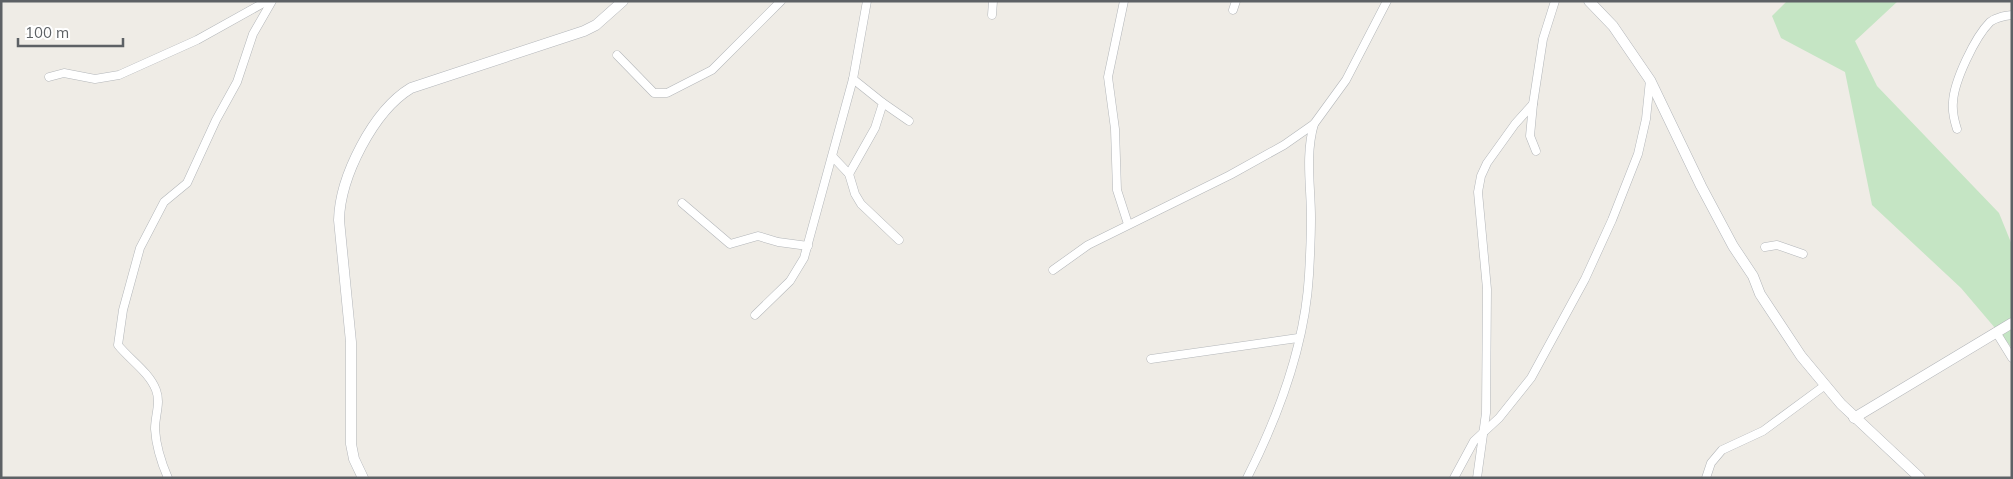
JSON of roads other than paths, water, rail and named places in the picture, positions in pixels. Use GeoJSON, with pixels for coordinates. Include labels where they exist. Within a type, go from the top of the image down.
{"type":"FeatureCollection","features":[{"type":"Feature","properties":{"kind":"street"},"geometry":{"type":"LineString","coordinates":[[49,77],[64,73],[95,79],[119,75],[197,40],[267,1]]}},
{"type":"Feature","properties":{"kind":"street"},"geometry":{"type":"LineString","coordinates":[[168,478],[158,450],[155,427],[158,413],[157,393],[144,372],[118,345],[122,310],[140,248],[164,202],[187,183],[212,126],[237,82],[254,34],[272,1]]}},
{"type":"Feature","properties":{"kind":"street"},"geometry":{"type":"LineString","coordinates":[[363,478],[354,459],[351,444],[351,342],[339,220],[340,202],[344,187],[372,129],[393,101],[410,88],[584,31],[596,25],[623,1]]}},
{"type":"Feature","properties":{"kind":"street"},"geometry":{"type":"LineString","coordinates":[[617,55],[654,93],[667,93],[712,70],[781,1]]}},
{"type":"Feature","properties":{"kind":"street"},"geometry":{"type":"LineString","coordinates":[[755,315],[797,272],[808,246],[853,79],[867,1]]}},
{"type":"Feature","properties":{"kind":"street"},"geometry":{"type":"LineString","coordinates":[[992,15],[994,1]]}},
{"type":"Feature","properties":{"kind":"street"},"geometry":{"type":"LineString","coordinates":[[1124,1],[1108,76],[1115,129],[1117,190],[1128,224]]}},
{"type":"Feature","properties":{"kind":"street"},"geometry":{"type":"LineString","coordinates":[[1233,10],[1236,1]]}},
{"type":"Feature","properties":{"kind":"street"},"geometry":{"type":"LineString","coordinates":[[1053,270],[1088,245],[1230,175],[1284,145],[1314,124],[1346,80],[1388,1]]}},
{"type":"Feature","properties":{"kind":"street"},"geometry":{"type":"LineString","coordinates":[[1589,1],[1599,6],[1650,80],[1672,121],[1701,186],[1733,246],[1753,276],[1760,294],[1801,356],[1824,386],[1854,418],[1920,478]]}},
{"type":"Feature","properties":{"kind":"street"},"geometry":{"type":"LineString","coordinates":[[1536,151],[1530,136],[1533,104],[1543,40],[1554,2]]}},
{"type":"Feature","properties":{"kind":"street"},"geometry":{"type":"LineString","coordinates":[[1957,129],[1953,115],[1953,101],[1965,64],[1979,37],[1990,22],[2012,15]]}},
{"type":"Feature","properties":{"kind":"street"},"geometry":{"type":"LineString","coordinates":[[853,79],[909,121]]}},
{"type":"Feature","properties":{"kind":"street"},"geometry":{"type":"LineString","coordinates":[[1454,478],[1469,448],[1499,418],[1531,378],[1585,279],[1612,220],[1638,154],[1646,119],[1650,80]]}},
{"type":"Feature","properties":{"kind":"street"},"geometry":{"type":"LineString","coordinates":[[849,174],[875,128],[884,103]]}},
{"type":"Feature","properties":{"kind":"street"},"geometry":{"type":"LineString","coordinates":[[1477,478],[1484,431],[1487,289],[1478,192],[1481,176],[1487,163],[1509,131],[1533,104]]}},
{"type":"Feature","properties":{"kind":"street"},"geometry":{"type":"LineString","coordinates":[[1247,478],[1277,412],[1288,378],[1307,294],[1311,219],[1309,154],[1314,124]]}},
{"type":"Feature","properties":{"kind":"street"},"geometry":{"type":"LineString","coordinates":[[833,157],[849,174],[854,194],[884,228],[898,240]]}},
{"type":"Feature","properties":{"kind":"street"},"geometry":{"type":"LineString","coordinates":[[682,203],[730,244],[758,236],[797,246],[808,246]]}},
{"type":"Feature","properties":{"kind":"street"},"geometry":{"type":"LineString","coordinates":[[1765,247],[1777,245],[1803,254]]}},
{"type":"Feature","properties":{"kind":"street"},"geometry":{"type":"LineString","coordinates":[[1854,418],[2012,323]]}},
{"type":"Feature","properties":{"kind":"street"},"geometry":{"type":"LineString","coordinates":[[1996,332],[2012,358]]}},
{"type":"Feature","properties":{"kind":"street"},"geometry":{"type":"LineString","coordinates":[[1151,359],[1298,338]]}},
{"type":"Feature","properties":{"kind":"street"},"geometry":{"type":"LineString","coordinates":[[1706,478],[1711,463],[1722,450],[1763,431],[1824,386]]}}]}
